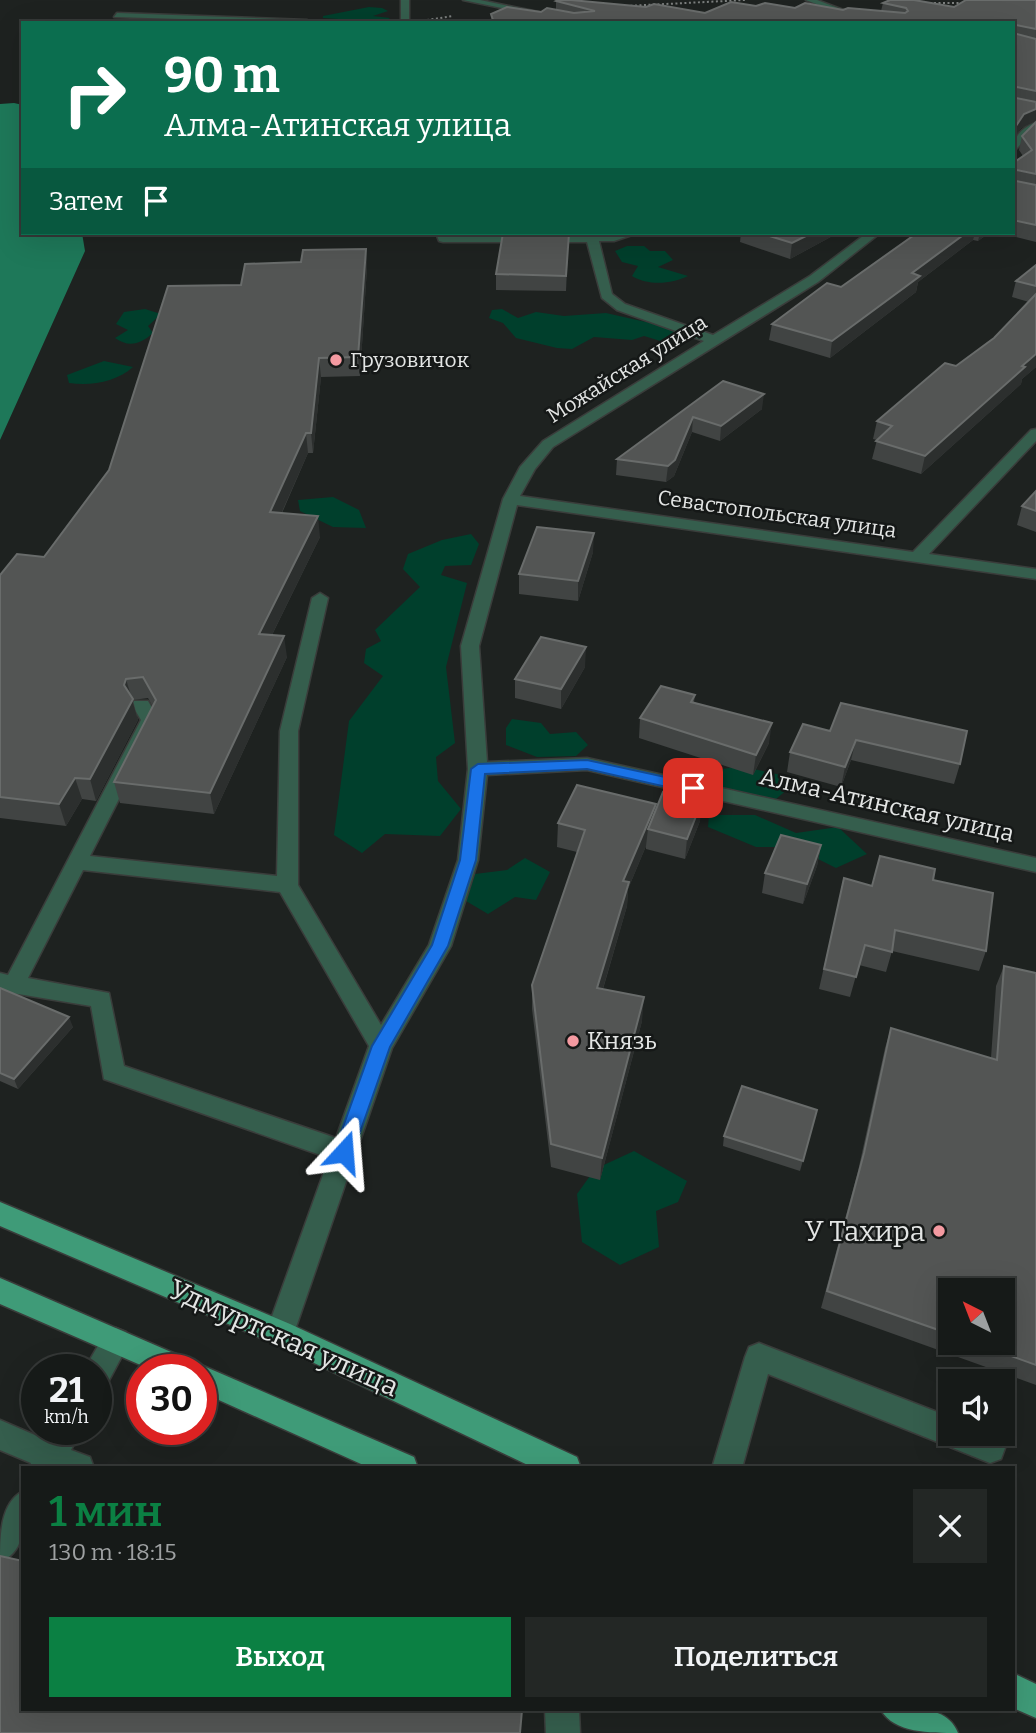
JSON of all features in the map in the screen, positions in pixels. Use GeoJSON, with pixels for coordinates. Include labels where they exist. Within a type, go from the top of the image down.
{"type":"FeatureCollection","features":[{"type":"Feature","properties":{"kind":"main road","name":"Удмуртская улица"},"geometry":{"type":"LineString","coordinates":[[0,1214],[280,1333],[562,1466]]}},
{"type":"Feature","properties":{"kind":"main road"},"geometry":{"type":"LineString","coordinates":[[0,1291],[146,1354]]}},
{"type":"Feature","properties":{"kind":"main road"},"geometry":{"type":"LineString","coordinates":[[217,1384],[399,1466]]}},
{"type":"Feature","properties":{"kind":"main road"},"geometry":{"type":"LineString","coordinates":[[1015,1691],[1036,1701]]}},
{"type":"Feature","properties":{"kind":"main road"},"geometry":{"type":"LineString","coordinates":[[900,1711],[941,1733]]}},
{"type":"Feature","properties":{"kind":"street"},"geometry":{"type":"LineString","coordinates":[[405,0],[405,21]]}},
{"type":"Feature","properties":{"kind":"street"},"geometry":{"type":"LineString","coordinates":[[467,0],[577,21]]}},
{"type":"Feature","properties":{"kind":"street"},"geometry":{"type":"LineString","coordinates":[[810,0],[844,13],[888,21]]}},
{"type":"Feature","properties":{"kind":"street"},"geometry":{"type":"LineString","coordinates":[[117,15],[260,21]]}},
{"type":"Feature","properties":{"kind":"street"},"geometry":{"type":"LineString","coordinates":[[1015,146],[1024,133],[1036,125]]}},
{"type":"Feature","properties":{"kind":"street"},"geometry":{"type":"LineString","coordinates":[[442,235],[443,239],[591,235],[614,238],[625,235]]}},
{"type":"Feature","properties":{"kind":"street"},"geometry":{"type":"LineString","coordinates":[[591,235],[606,295],[621,307],[712,338]]}},
{"type":"Feature","properties":{"kind":"street","name":"Можайская улица"},"geometry":{"type":"LineString","coordinates":[[280,1333],[381,1046],[440,946],[468,860],[478,769],[470,646],[511,499],[528,467],[548,444],[712,338],[814,279],[871,235]]}},
{"type":"Feature","properties":{"kind":"street"},"geometry":{"type":"LineString","coordinates":[[919,555],[1036,433]]}},
{"type":"Feature","properties":{"kind":"street","name":"Севастопольская улица"},"geometry":{"type":"LineString","coordinates":[[511,499],[919,555],[1036,574]]}},
{"type":"Feature","properties":{"kind":"street"},"geometry":{"type":"LineString","coordinates":[[320,598],[289,731],[287,885],[381,1046]]}},
{"type":"Feature","properties":{"kind":"street"},"geometry":{"type":"LineString","coordinates":[[141,705],[150,720],[77,862],[7,983],[101,999],[113,1072],[344,1152]]}},
{"type":"Feature","properties":{"kind":"street","name":"Алма-Атинская улица"},"geometry":{"type":"LineString","coordinates":[[478,769],[587,765],[1036,865]]}},
{"type":"Feature","properties":{"kind":"street"},"geometry":{"type":"LineString","coordinates":[[77,862],[287,885]]}},
{"type":"Feature","properties":{"kind":"street"},"geometry":{"type":"LineString","coordinates":[[109,1354],[116,1341]]}},
{"type":"Feature","properties":{"kind":"street"},"geometry":{"type":"LineString","coordinates":[[728,1466],[759,1357],[938,1427]]}},
{"type":"Feature","properties":{"kind":"street"},"geometry":{"type":"LineString","coordinates":[[0,1435],[54,1451],[76,1466]]}},
{"type":"Feature","properties":{"kind":"street"},"geometry":{"type":"LineString","coordinates":[[985,1446],[990,1448]]}},
{"type":"Feature","properties":{"kind":"street"},"geometry":{"type":"LineString","coordinates":[[0,1546],[21,1509]]}},
{"type":"Feature","properties":{"kind":"street"},"geometry":{"type":"LineString","coordinates":[[562,1711],[563,1733]]}},
{"type":"Feature","properties":{"kind":"path"},"geometry":{"type":"LineString","coordinates":[[615,7],[745,0]]}},
{"type":"Feature","properties":{"kind":"path"},"geometry":{"type":"LineString","coordinates":[[956,3],[963,0]]}},
{"type":"Feature","properties":{"kind":"path"},"geometry":{"type":"LineString","coordinates":[[925,3],[968,3]]}},
{"type":"Feature","properties":{"kind":"shaded area"},"geometry":{"type":"Polygon","coordinates":[[[369,7],[388,11],[373,16],[390,18],[386,21],[369,21],[323,16],[369,7]]]}},
{"type":"Feature","properties":{"kind":"shaded area"},"geometry":{"type":"Polygon","coordinates":[[[0,104],[21,105],[21,235],[82,235],[85,251],[0,440],[0,104]]]}},
{"type":"Feature","properties":{"kind":"shaded area"},"geometry":{"type":"Polygon","coordinates":[[[627,246],[644,246],[650,251],[665,251],[673,260],[658,267],[688,276],[660,283],[638,279],[632,276],[638,266],[622,262],[615,251],[627,246]]]}},
{"type":"Feature","properties":{"kind":"shaded area"},"geometry":{"type":"Polygon","coordinates":[[[145,309],[161,314],[148,326],[153,333],[144,340],[130,344],[115,338],[128,330],[116,324],[124,312],[145,309]]]}},
{"type":"Feature","properties":{"kind":"shaded area"},"geometry":{"type":"Polygon","coordinates":[[[502,309],[518,318],[536,312],[564,316],[606,313],[668,327],[686,335],[667,343],[644,336],[632,340],[594,337],[572,349],[557,348],[516,338],[503,323],[489,318],[492,310],[502,309]]]}},
{"type":"Feature","properties":{"kind":"shaded area"},"geometry":{"type":"Polygon","coordinates":[[[104,361],[133,367],[103,382],[69,383],[67,375],[104,361]]]}},
{"type":"Feature","properties":{"kind":"shaded area"},"geometry":{"type":"Polygon","coordinates":[[[333,497],[359,510],[366,528],[333,527],[300,511],[298,500],[333,497]]]}},
{"type":"Feature","properties":{"kind":"shaded area"},"geometry":{"type":"Polygon","coordinates":[[[471,534],[479,544],[471,565],[445,566],[441,575],[467,583],[446,667],[455,743],[436,757],[438,781],[461,809],[440,836],[385,834],[362,853],[334,835],[349,721],[383,676],[364,663],[366,649],[381,641],[375,630],[420,587],[403,569],[408,554],[442,540],[471,534]]]}},
{"type":"Feature","properties":{"kind":"shaded area"},"geometry":{"type":"Polygon","coordinates":[[[512,719],[541,723],[550,734],[576,732],[588,745],[576,756],[537,757],[506,745],[506,728],[512,719]]]}},
{"type":"Feature","properties":{"kind":"shaded area"},"geometry":{"type":"Polygon","coordinates":[[[739,766],[786,776],[789,788],[775,800],[717,789],[713,779],[718,770],[739,766]]]}},
{"type":"Feature","properties":{"kind":"shaded area"},"geometry":{"type":"Polygon","coordinates":[[[709,815],[755,815],[796,833],[838,827],[867,854],[836,868],[794,847],[756,847],[708,827],[709,815]]]}},
{"type":"Feature","properties":{"kind":"shaded area"},"geometry":{"type":"Polygon","coordinates":[[[525,858],[550,872],[536,900],[515,897],[488,914],[466,901],[475,874],[507,870],[525,858]]]}},
{"type":"Feature","properties":{"kind":"shaded area"},"geometry":{"type":"Polygon","coordinates":[[[634,1151],[687,1181],[678,1202],[656,1211],[659,1247],[620,1265],[582,1242],[577,1194],[595,1169],[634,1151]]]}},
{"type":"Feature","properties":{"kind":"building"},"geometry":{"type":"Polygon","coordinates":[[[890,0],[914,0],[954,7],[966,0],[1036,0],[1036,29],[1016,25],[1015,28],[1015,21],[493,21],[491,14],[507,7],[541,12],[547,8],[574,13],[595,11],[556,1],[646,7],[654,4],[705,13],[731,2],[756,6],[765,3],[795,8],[805,3],[843,10],[848,8],[905,13],[908,11],[906,8],[883,3],[890,0]]]}},
{"type":"Feature","properties":{"kind":"building"},"geometry":{"type":"Polygon","coordinates":[[[1015,34],[1036,39],[1036,91],[1015,88],[1015,34]]]}},
{"type":"Feature","properties":{"kind":"building"},"geometry":{"type":"Polygon","coordinates":[[[1015,95],[1016,98],[1036,102],[1036,109],[1024,114],[1016,126],[1015,95]]]}},
{"type":"Feature","properties":{"kind":"building"},"geometry":{"type":"Polygon","coordinates":[[[1036,122],[1036,174],[1015,171],[1015,162],[1032,150],[1022,136],[1036,122]]]}},
{"type":"Feature","properties":{"kind":"building"},"geometry":{"type":"Polygon","coordinates":[[[1015,176],[1016,181],[1036,185],[1036,225],[1015,220],[1015,176]]]}},
{"type":"Feature","properties":{"kind":"building"},"geometry":{"type":"Polygon","coordinates":[[[503,235],[569,235],[566,276],[496,274],[503,235]]]}},
{"type":"Feature","properties":{"kind":"building"},"geometry":{"type":"Polygon","coordinates":[[[766,235],[808,235],[792,243],[766,235]]]}},
{"type":"Feature","properties":{"kind":"building"},"geometry":{"type":"Polygon","coordinates":[[[914,235],[963,235],[912,273],[920,276],[832,341],[772,324],[827,283],[841,287],[914,235]]]}},
{"type":"Feature","properties":{"kind":"building"},"geometry":{"type":"Polygon","coordinates":[[[366,249],[358,357],[319,358],[311,433],[306,433],[270,512],[318,516],[259,634],[284,636],[210,793],[114,782],[156,700],[143,677],[126,679],[124,685],[133,699],[90,779],[75,778],[59,804],[0,797],[0,575],[17,554],[44,557],[109,470],[168,286],[241,285],[245,264],[301,262],[303,250],[366,249]]]}},
{"type":"Feature","properties":{"kind":"building"},"geometry":{"type":"Polygon","coordinates":[[[1036,265],[1036,286],[1016,281],[1036,265]]]}},
{"type":"Feature","properties":{"kind":"building"},"geometry":{"type":"Polygon","coordinates":[[[1036,294],[1036,354],[1022,366],[1025,367],[925,456],[876,441],[892,426],[877,421],[945,363],[956,366],[994,338],[1036,294]]]}},
{"type":"Feature","properties":{"kind":"building"},"geometry":{"type":"Polygon","coordinates":[[[723,381],[764,394],[721,426],[693,417],[675,460],[668,466],[617,459],[723,381]]]}},
{"type":"Feature","properties":{"kind":"building"},"geometry":{"type":"Polygon","coordinates":[[[1036,491],[1036,511],[1022,506],[1036,491]]]}},
{"type":"Feature","properties":{"kind":"building"},"geometry":{"type":"Polygon","coordinates":[[[537,527],[594,533],[578,581],[519,574],[537,527]]]}},
{"type":"Feature","properties":{"kind":"building"},"geometry":{"type":"Polygon","coordinates":[[[541,637],[586,647],[561,689],[515,679],[541,637]]]}},
{"type":"Feature","properties":{"kind":"building"},"geometry":{"type":"Polygon","coordinates":[[[661,686],[695,695],[691,702],[772,723],[756,755],[640,718],[661,686]]]}},
{"type":"Feature","properties":{"kind":"building"},"geometry":{"type":"Polygon","coordinates":[[[841,703],[967,731],[960,764],[856,740],[845,767],[790,752],[803,724],[830,731],[841,703]]]}},
{"type":"Feature","properties":{"kind":"building"},"geometry":{"type":"Polygon","coordinates":[[[577,785],[656,804],[623,881],[629,882],[597,988],[644,997],[602,1158],[551,1144],[532,985],[585,830],[558,823],[577,785]]]}},
{"type":"Feature","properties":{"kind":"building"},"geometry":{"type":"Polygon","coordinates":[[[663,792],[702,801],[687,839],[648,829],[663,792]]]}},
{"type":"Feature","properties":{"kind":"building"},"geometry":{"type":"Polygon","coordinates":[[[781,835],[821,845],[807,884],[765,873],[781,835]]]}},
{"type":"Feature","properties":{"kind":"building"},"geometry":{"type":"Polygon","coordinates":[[[880,856],[935,869],[933,880],[993,893],[986,951],[895,930],[892,952],[865,945],[856,977],[824,969],[844,878],[872,886],[880,856]]]}},
{"type":"Feature","properties":{"kind":"building","name":"У Тахира"},"geometry":{"type":"Polygon","coordinates":[[[1004,966],[1036,973],[1036,1365],[1009,1355],[1015,1355],[1015,1278],[938,1278],[938,1330],[827,1291],[864,1153],[891,1028],[997,1060],[1004,966]]]}},
{"type":"Feature","properties":{"kind":"building"},"geometry":{"type":"Polygon","coordinates":[[[0,988],[69,1017],[14,1079],[0,1073],[0,988]]]}},
{"type":"Feature","properties":{"kind":"building"},"geometry":{"type":"Polygon","coordinates":[[[742,1086],[817,1110],[803,1161],[724,1136],[742,1086]]]}},
{"type":"Feature","properties":{"kind":"building"},"geometry":{"type":"Polygon","coordinates":[[[0,1556],[21,1561],[21,1711],[522,1711],[520,1733],[0,1733],[0,1556]]]}},
{"type":"Feature","properties":{"kind":"place","name":"Грузовичок"},"geometry":{"type":"Point","coordinates":[336,360]}},
{"type":"Feature","properties":{"kind":"place","name":"Князь"},"geometry":{"type":"Point","coordinates":[573,1041]}},
{"type":"Feature","properties":{"kind":"place","name":"У Тахира"},"geometry":{"type":"Point","coordinates":[939,1231]}},
{"type":"Feature","properties":{"kind":"route"},"geometry":{"type":"LineString","coordinates":[[344,1152],[381,1046],[440,946],[468,860],[478,769],[587,765],[693,788]]}}]}
